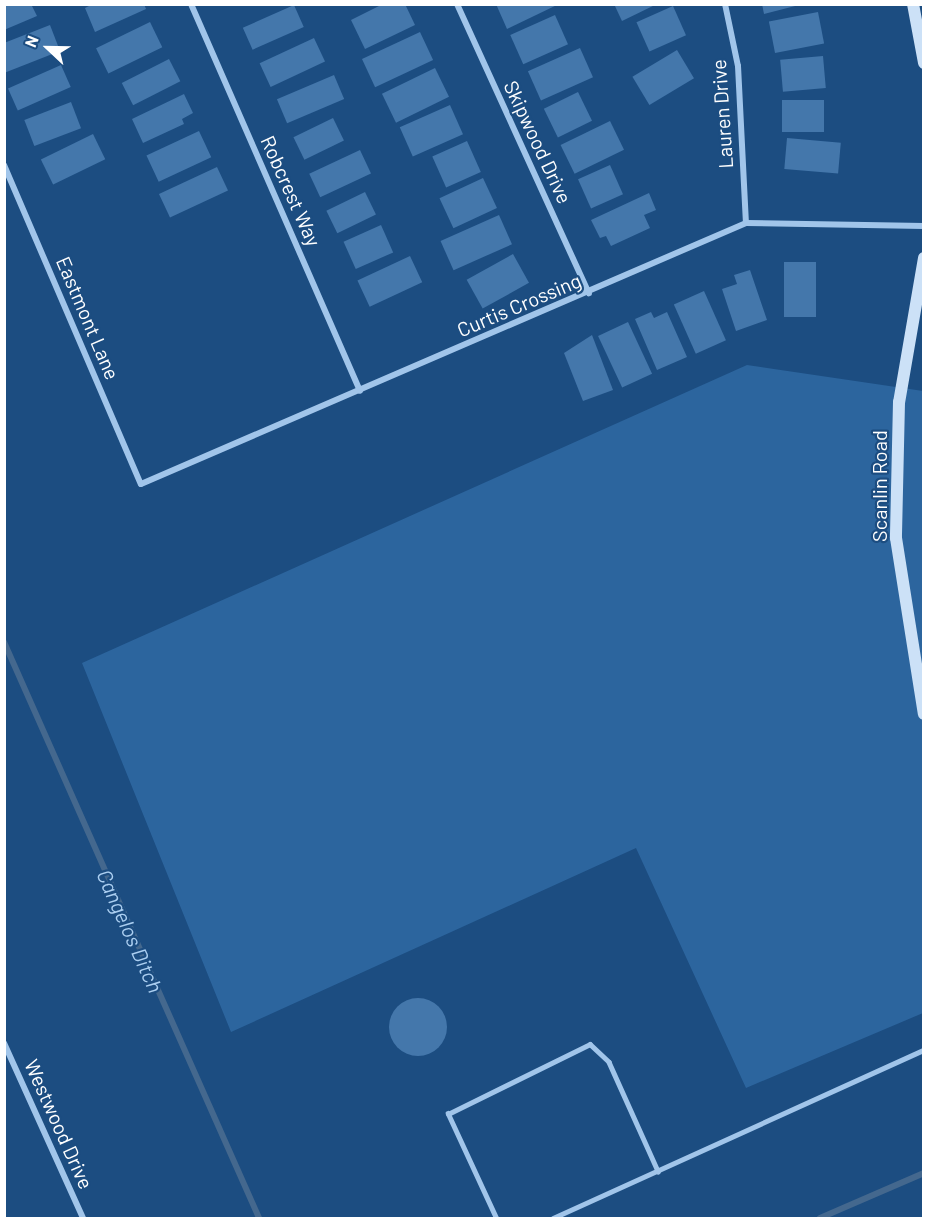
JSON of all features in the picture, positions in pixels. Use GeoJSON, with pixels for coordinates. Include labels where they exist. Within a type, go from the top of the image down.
{"type":"FeatureCollection","features":[{"type":"Feature","properties":{"kind":"street","name":"Robcrest Way"},"geometry":{"type":"LineString","coordinates":[[191,4],[360,391]]}},
{"type":"Feature","properties":{"kind":"street","name":"Skipwood Drive"},"geometry":{"type":"LineString","coordinates":[[456,4],[589,293]]}},
{"type":"Feature","properties":{"kind":"street","name":"Lauren Drive"},"geometry":{"type":"LineString","coordinates":[[725,4],[738,66],[746,223]]}},
{"type":"Feature","properties":{"kind":"street"},"geometry":{"type":"LineString","coordinates":[[913,4],[924,63]]}},
{"type":"Feature","properties":{"kind":"street","name":"Eastmont Lane"},"geometry":{"type":"LineString","coordinates":[[4,165],[141,484]]}},
{"type":"Feature","properties":{"kind":"street","name":"Curtis Crossing"},"geometry":{"type":"LineString","coordinates":[[141,484],[589,293],[746,223],[924,226]]}},
{"type":"Feature","properties":{"kind":"street","name":"Scanlin Road"},"geometry":{"type":"LineString","coordinates":[[924,258],[899,402],[896,538],[924,714]]}},
{"type":"Feature","properties":{"kind":"street","name":"Westwood Drive"},"geometry":{"type":"LineString","coordinates":[[4,1043],[83,1218]]}},
{"type":"Feature","properties":{"kind":"lane"},"geometry":{"type":"LineString","coordinates":[[496,1218],[448,1114],[590,1044],[609,1062],[658,1171]]}},
{"type":"Feature","properties":{"kind":"lane"},"geometry":{"type":"LineString","coordinates":[[553,1218],[924,1050]]}},
{"type":"Feature","properties":{"kind":"shaded area"},"geometry":{"type":"Polygon","coordinates":[[[747,365],[923,391],[923,1013],[746,1088],[636,848],[231,1032],[82,663],[747,365]]]}},
{"type":"Feature","properties":{"kind":"building"},"geometry":{"type":"Polygon","coordinates":[[[4,4],[31,4],[37,16],[4,30],[4,4]]]}},
{"type":"Feature","properties":{"kind":"building"},"geometry":{"type":"Polygon","coordinates":[[[93,4],[144,4],[146,9],[95,32],[85,8],[93,4]]]}},
{"type":"Feature","properties":{"kind":"building"},"geometry":{"type":"Polygon","coordinates":[[[383,4],[405,4],[415,25],[365,49],[351,20],[383,4]]]}},
{"type":"Feature","properties":{"kind":"building"},"geometry":{"type":"Polygon","coordinates":[[[496,4],[559,4],[507,29],[496,4]]]}},
{"type":"Feature","properties":{"kind":"building"},"geometry":{"type":"Polygon","coordinates":[[[614,4],[657,4],[622,21],[614,4]]]}},
{"type":"Feature","properties":{"kind":"building"},"geometry":{"type":"Polygon","coordinates":[[[762,4],[799,4],[799,5],[764,14],[762,4]]]}},
{"type":"Feature","properties":{"kind":"building"},"geometry":{"type":"Polygon","coordinates":[[[294,5],[304,27],[253,50],[243,28],[294,5]]]}},
{"type":"Feature","properties":{"kind":"building"},"geometry":{"type":"Polygon","coordinates":[[[673,6],[686,35],[649,52],[636,22],[673,6]]]}},
{"type":"Feature","properties":{"kind":"building"},"geometry":{"type":"Polygon","coordinates":[[[818,12],[824,43],[775,53],[769,22],[818,12]]]}},
{"type":"Feature","properties":{"kind":"building"},"geometry":{"type":"Polygon","coordinates":[[[555,15],[568,44],[523,64],[510,35],[555,15]]]}},
{"type":"Feature","properties":{"kind":"building"},"geometry":{"type":"Polygon","coordinates":[[[150,22],[162,47],[108,73],[96,48],[150,22]]]}},
{"type":"Feature","properties":{"kind":"building"},"geometry":{"type":"Polygon","coordinates":[[[50,25],[60,51],[4,73],[4,43],[50,25]]]}},
{"type":"Feature","properties":{"kind":"building"},"geometry":{"type":"Polygon","coordinates":[[[420,32],[433,60],[375,87],[362,59],[420,32]]]}},
{"type":"Feature","properties":{"kind":"building"},"geometry":{"type":"Polygon","coordinates":[[[314,38],[325,62],[271,87],[260,63],[314,38]]]}},
{"type":"Feature","properties":{"kind":"building"},"geometry":{"type":"Polygon","coordinates":[[[580,48],[593,77],[541,100],[528,71],[580,48]]]}},
{"type":"Feature","properties":{"kind":"building"},"geometry":{"type":"Polygon","coordinates":[[[677,50],[694,78],[649,105],[632,77],[677,50]]]}},
{"type":"Feature","properties":{"kind":"building"},"geometry":{"type":"Polygon","coordinates":[[[823,56],[826,88],[783,92],[780,60],[823,56]]]}},
{"type":"Feature","properties":{"kind":"building"},"geometry":{"type":"Polygon","coordinates":[[[169,59],[180,81],[133,105],[122,83],[169,59]]]}},
{"type":"Feature","properties":{"kind":"building"},"geometry":{"type":"Polygon","coordinates":[[[61,65],[71,87],[18,111],[8,89],[61,65]]]}},
{"type":"Feature","properties":{"kind":"building"},"geometry":{"type":"Polygon","coordinates":[[[435,68],[449,97],[396,123],[382,94],[435,68]]]}},
{"type":"Feature","properties":{"kind":"building"},"geometry":{"type":"Polygon","coordinates":[[[334,75],[344,99],[287,123],[277,99],[334,75]]]}},
{"type":"Feature","properties":{"kind":"building"},"geometry":{"type":"Polygon","coordinates":[[[578,92],[592,121],[558,137],[544,109],[578,92]]]}},
{"type":"Feature","properties":{"kind":"building"},"geometry":{"type":"Polygon","coordinates":[[[184,94],[193,113],[182,119],[184,124],[143,143],[132,119],[184,94]]]}},
{"type":"Feature","properties":{"kind":"building"},"geometry":{"type":"Polygon","coordinates":[[[782,100],[824,100],[824,132],[782,132],[782,100]]]}},
{"type":"Feature","properties":{"kind":"building"},"geometry":{"type":"Polygon","coordinates":[[[71,102],[81,128],[34,146],[24,120],[71,102]]]}},
{"type":"Feature","properties":{"kind":"building"},"geometry":{"type":"Polygon","coordinates":[[[450,105],[463,134],[413,157],[400,127],[450,105]]]}},
{"type":"Feature","properties":{"kind":"building"},"geometry":{"type":"Polygon","coordinates":[[[333,118],[344,140],[304,160],[293,137],[333,118]]]}},
{"type":"Feature","properties":{"kind":"building"},"geometry":{"type":"Polygon","coordinates":[[[610,121],[624,150],[575,174],[561,145],[610,121]]]}},
{"type":"Feature","properties":{"kind":"building"},"geometry":{"type":"Polygon","coordinates":[[[199,131],[211,157],[159,182],[146,156],[199,131]]]}},
{"type":"Feature","properties":{"kind":"building"},"geometry":{"type":"Polygon","coordinates":[[[93,134],[105,159],[53,185],[41,159],[93,134]]]}},
{"type":"Feature","properties":{"kind":"building"},"geometry":{"type":"Polygon","coordinates":[[[787,138],[841,143],[838,174],[784,169],[787,138]]]}},
{"type":"Feature","properties":{"kind":"building"},"geometry":{"type":"Polygon","coordinates":[[[467,141],[481,172],[446,188],[432,156],[467,141]]]}},
{"type":"Feature","properties":{"kind":"building"},"geometry":{"type":"Polygon","coordinates":[[[360,150],[371,174],[320,197],[309,174],[360,150]]]}},
{"type":"Feature","properties":{"kind":"building"},"geometry":{"type":"Polygon","coordinates":[[[610,165],[623,194],[591,208],[578,179],[610,165]]]}},
{"type":"Feature","properties":{"kind":"building"},"geometry":{"type":"Polygon","coordinates":[[[217,167],[228,191],[170,218],[159,194],[217,167]]]}},
{"type":"Feature","properties":{"kind":"building"},"geometry":{"type":"Polygon","coordinates":[[[483,178],[497,208],[453,228],[439,198],[483,178]]]}},
{"type":"Feature","properties":{"kind":"building"},"geometry":{"type":"Polygon","coordinates":[[[365,192],[376,214],[337,233],[326,211],[365,192]]]}},
{"type":"Feature","properties":{"kind":"building"},"geometry":{"type":"Polygon","coordinates":[[[649,193],[656,210],[644,215],[650,228],[611,246],[606,236],[600,238],[591,220],[649,193]]]}},
{"type":"Feature","properties":{"kind":"building"},"geometry":{"type":"Polygon","coordinates":[[[499,215],[512,244],[454,270],[441,241],[499,215]]]}},
{"type":"Feature","properties":{"kind":"building"},"geometry":{"type":"Polygon","coordinates":[[[381,225],[393,252],[356,269],[344,242],[381,225]]]}},
{"type":"Feature","properties":{"kind":"building"},"geometry":{"type":"Polygon","coordinates":[[[513,254],[529,283],[483,309],[467,280],[513,254]]]}},
{"type":"Feature","properties":{"kind":"building"},"geometry":{"type":"Polygon","coordinates":[[[410,256],[422,282],[370,307],[357,281],[410,256]]]}},
{"type":"Feature","properties":{"kind":"building"},"geometry":{"type":"Polygon","coordinates":[[[784,262],[816,262],[816,317],[784,317],[784,262]]]}},
{"type":"Feature","properties":{"kind":"building"},"geometry":{"type":"Polygon","coordinates":[[[750,270],[767,320],[736,331],[722,289],[737,284],[734,275],[750,270]]]}},
{"type":"Feature","properties":{"kind":"building"},"geometry":{"type":"Polygon","coordinates":[[[704,291],[726,340],[696,354],[674,304],[704,291]]]}},
{"type":"Feature","properties":{"kind":"building"},"geometry":{"type":"Polygon","coordinates":[[[651,312],[654,318],[667,312],[687,357],[657,370],[635,319],[651,312]]]}},
{"type":"Feature","properties":{"kind":"building"},"geometry":{"type":"Polygon","coordinates":[[[628,322],[652,374],[622,388],[598,336],[628,322]]]}},
{"type":"Feature","properties":{"kind":"building"},"geometry":{"type":"Polygon","coordinates":[[[592,335],[613,390],[583,401],[564,353],[592,335]]]}},
{"type":"Feature","properties":{"kind":"building"},"geometry":{"type":"Polygon","coordinates":[[[418,998],[429,1000],[439,1006],[445,1016],[447,1027],[445,1038],[439,1048],[429,1054],[418,1056],[407,1054],[397,1048],[391,1038],[389,1027],[391,1016],[397,1006],[407,1000],[418,998]]]}},
{"type":"Feature","properties":{"kind":"waterway","name":"Cangelos Ditch"},"geometry":{"type":"LineString","coordinates":[[4,642],[259,1218]]}},
{"type":"Feature","properties":{"kind":"waterway","name":"Cangelos Ditch"},"geometry":{"type":"LineString","coordinates":[[820,1218],[924,1173]]}}]}
